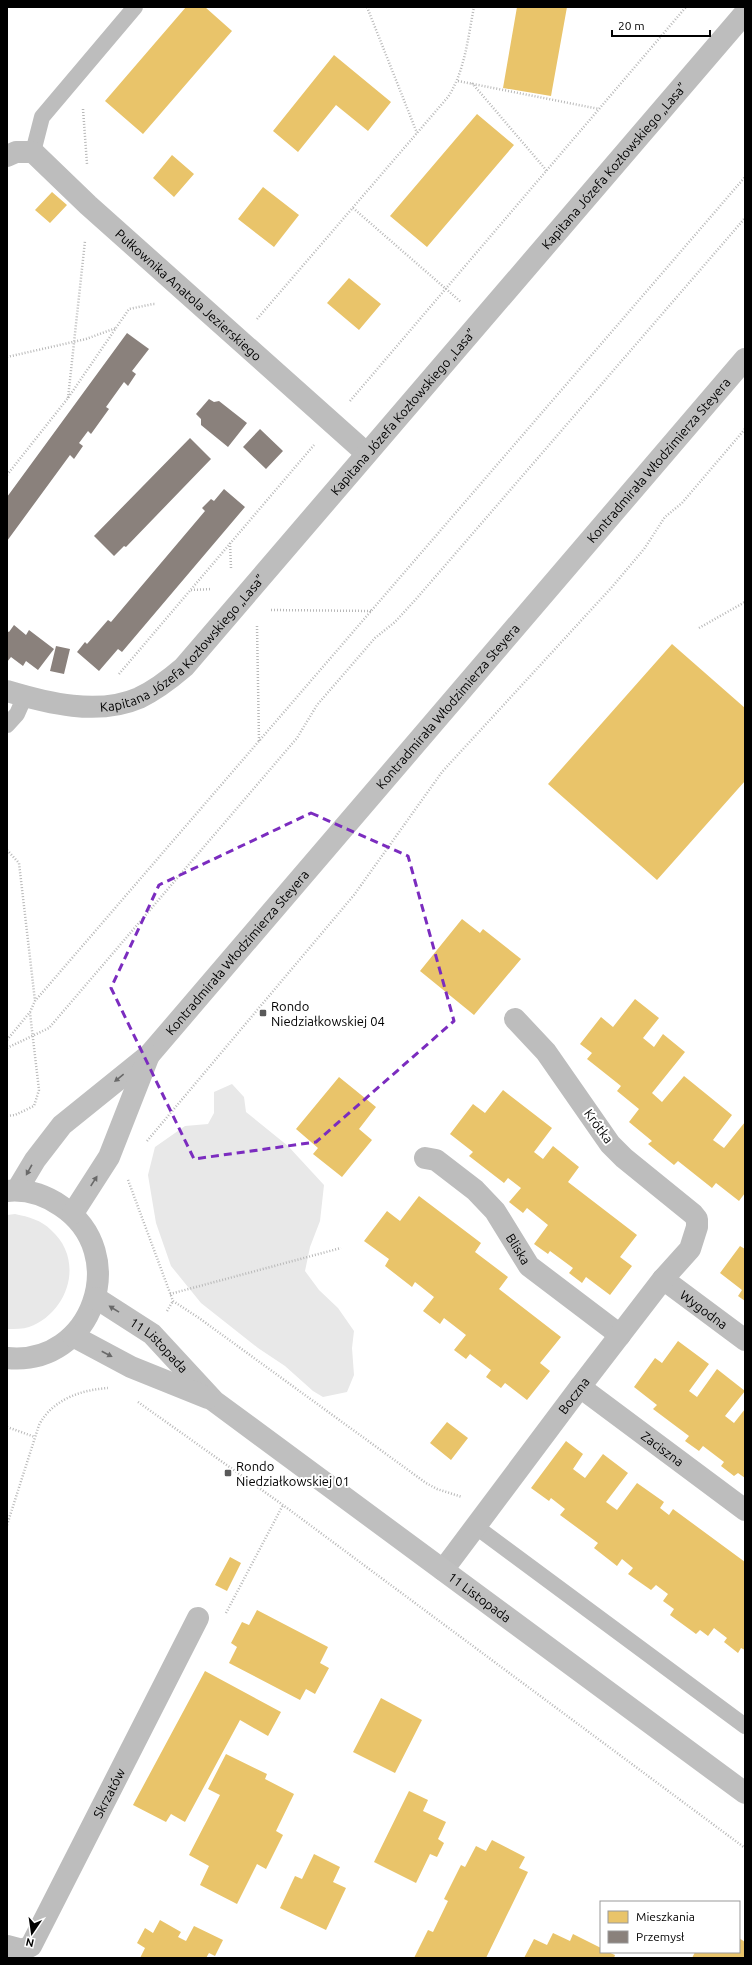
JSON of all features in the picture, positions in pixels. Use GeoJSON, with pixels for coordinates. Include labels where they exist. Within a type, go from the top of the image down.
{"type":"FeatureCollection","features":[{"type":"Feature","properties":{"kind":"street","name":"Kapitana Józefa Kozłowskiego „Lasa”"},"geometry":{"type":"LineString","coordinates":[[16,694],[32,699],[76,706],[108,706],[137,699],[162,686],[184,667],[239,605],[366,453],[745,13]]}},
{"type":"Feature","properties":{"kind":"street"},"geometry":{"type":"LineString","coordinates":[[7,156],[16,152],[33,152]]}},
{"type":"Feature","properties":{"kind":"street","name":"Pułkownika Anatola Jezierskiego"},"geometry":{"type":"LineString","coordinates":[[33,152],[88,206],[366,453]]}},
{"type":"Feature","properties":{"kind":"street","name":"Kontradmirała Włodzimierza Steyera"},"geometry":{"type":"LineString","coordinates":[[12,1191],[62,1125],[150,1054],[745,359]]}},
{"type":"Feature","properties":{"kind":"street","name":"Krótka"},"geometry":{"type":"LineString","coordinates":[[515,1019],[546,1052],[610,1144],[624,1158],[697,1219]]}},
{"type":"Feature","properties":{"kind":"street","name":"Kontradmirała Włodzimierza Steyera"},"geometry":{"type":"LineString","coordinates":[[73,1213],[109,1157],[150,1054]]}},
{"type":"Feature","properties":{"kind":"street","name":"Bliska"},"geometry":{"type":"LineString","coordinates":[[425,1158],[436,1160],[475,1190],[495,1211],[529,1266],[620,1335]]}},
{"type":"Feature","properties":{"kind":"street"},"geometry":{"type":"LineString","coordinates":[[8,1361],[32,1357],[54,1350],[73,1336],[87,1318],[96,1298],[99,1275],[96,1252],[87,1231],[73,1213],[47,1196],[12,1191]]}},
{"type":"Feature","properties":{"kind":"street","name":"Boczna"},"geometry":{"type":"LineString","coordinates":[[443,1570],[663,1279],[690,1249],[696,1235],[697,1219]]}},
{"type":"Feature","properties":{"kind":"street","name":"Wygodna"},"geometry":{"type":"LineString","coordinates":[[663,1279],[745,1340]]}},
{"type":"Feature","properties":{"kind":"street","name":"11 Listopada"},"geometry":{"type":"LineString","coordinates":[[96,1298],[152,1334],[214,1401],[745,1792]]}},
{"type":"Feature","properties":{"kind":"street","name":"11 Listopada"},"geometry":{"type":"LineString","coordinates":[[73,1336],[131,1367],[214,1401]]}},
{"type":"Feature","properties":{"kind":"street","name":"Zaciszna"},"geometry":{"type":"LineString","coordinates":[[580,1387],[745,1510]]}},
{"type":"Feature","properties":{"kind":"street","name":"Skrzatów"},"geometry":{"type":"LineString","coordinates":[[7,1946],[22,1950],[31,1946],[198,1618]]}},
{"type":"Feature","properties":{"kind":"lane"},"geometry":{"type":"LineString","coordinates":[[33,152],[42,117],[135,7]]}},
{"type":"Feature","properties":{"kind":"lane"},"geometry":{"type":"LineString","coordinates":[[7,726],[17,714],[16,694]]}},
{"type":"Feature","properties":{"kind":"lane"},"geometry":{"type":"LineString","coordinates":[[481,1518],[745,1726]]}},
{"type":"Feature","properties":{"kind":"path"},"geometry":{"type":"LineString","coordinates":[[366,7],[417,134]]}},
{"type":"Feature","properties":{"kind":"path"},"geometry":{"type":"LineString","coordinates":[[254,322],[448,97],[458,81],[474,7]]}},
{"type":"Feature","properties":{"kind":"path"},"geometry":{"type":"LineString","coordinates":[[115,678],[686,7]]}},
{"type":"Feature","properties":{"kind":"path"},"geometry":{"type":"LineString","coordinates":[[458,81],[600,109]]}},
{"type":"Feature","properties":{"kind":"path"},"geometry":{"type":"LineString","coordinates":[[472,83],[547,171]]}},
{"type":"Feature","properties":{"kind":"path"},"geometry":{"type":"LineString","coordinates":[[7,1040],[30,1012],[35,1001],[745,177]]}},
{"type":"Feature","properties":{"kind":"path"},"geometry":{"type":"LineString","coordinates":[[353,208],[482,319]]}},
{"type":"Feature","properties":{"kind":"path"},"geometry":{"type":"LineString","coordinates":[[7,1048],[33,1037],[49,1028],[297,738],[317,705],[375,638],[395,622],[417,598],[745,218]]}},
{"type":"Feature","properties":{"kind":"path"},"geometry":{"type":"LineString","coordinates":[[7,475],[68,398],[129,309],[153,304],[160,306]]}},
{"type":"Feature","properties":{"kind":"path"},"geometry":{"type":"LineString","coordinates":[[7,357],[86,339],[116,328]]}},
{"type":"Feature","properties":{"kind":"path"},"geometry":{"type":"LineString","coordinates":[[146,1142],[354,895],[442,772],[612,587],[644,549],[665,517],[682,503],[745,429]]}},
{"type":"Feature","properties":{"kind":"path"},"geometry":{"type":"LineString","coordinates":[[699,628],[745,602]]}},
{"type":"Feature","properties":{"kind":"path"},"geometry":{"type":"LineString","coordinates":[[265,610],[372,611]]}},
{"type":"Feature","properties":{"kind":"path"},"geometry":{"type":"LineString","coordinates":[[257,625],[259,742]]}},
{"type":"Feature","properties":{"kind":"path"},"geometry":{"type":"LineString","coordinates":[[7,850],[19,862],[35,1001]]}},
{"type":"Feature","properties":{"kind":"path"},"geometry":{"type":"LineString","coordinates":[[7,1116],[15,1115],[34,1106],[39,1090],[30,1012]]}},
{"type":"Feature","properties":{"kind":"path"},"geometry":{"type":"LineString","coordinates":[[128,1175],[128,1180],[173,1301],[426,1483],[438,1489],[475,1501],[481,1518]]}},
{"type":"Feature","properties":{"kind":"path"},"geometry":{"type":"LineString","coordinates":[[170,1294],[341,1248]]}},
{"type":"Feature","properties":{"kind":"path"},"geometry":{"type":"LineString","coordinates":[[7,1525],[44,1416],[64,1399],[112,1388]]}},
{"type":"Feature","properties":{"kind":"path"},"geometry":{"type":"LineString","coordinates":[[134,1399],[283,1505],[745,1848]]}},
{"type":"Feature","properties":{"kind":"path"},"geometry":{"type":"LineString","coordinates":[[7,1427],[36,1437]]}},
{"type":"Feature","properties":{"kind":"highlighted area"},"geometry":{"type":"Polygon","coordinates":[[[311,813],[408,856],[454,1021],[316,1142],[194,1159],[111,988],[159,885],[311,813]]]}},
{"type":"Feature","properties":{"kind":"shaded area"},"geometry":{"type":"Polygon","coordinates":[[[232,1084],[244,1097],[246,1112],[288,1146],[324,1185],[320,1221],[310,1247],[305,1271],[319,1290],[338,1308],[354,1331],[352,1348],[354,1375],[347,1392],[323,1397],[313,1391],[285,1366],[258,1348],[201,1303],[171,1266],[156,1223],[148,1175],[155,1147],[185,1126],[208,1124],[214,1113],[214,1092],[232,1084]]]}},
{"type":"Feature","properties":{"kind":"shaded area"},"geometry":{"type":"Polygon","coordinates":[[[15,1214],[34,1219],[51,1230],[61,1242],[68,1256],[70,1270],[68,1284],[63,1298],[54,1310],[43,1320],[29,1327],[22,1329],[8,1329],[7,1215],[15,1214]]]}},
{"type":"Feature","properties":{"kind":"building: Mieszkania"},"geometry":{"type":"Polygon","coordinates":[[[186,7],[205,7],[232,31],[143,134],[105,101],[186,7]]]}},
{"type":"Feature","properties":{"kind":"building: Mieszkania"},"geometry":{"type":"Polygon","coordinates":[[[517,7],[567,7],[551,96],[503,88],[517,7]]]}},
{"type":"Feature","properties":{"kind":"building: Mieszkania"},"geometry":{"type":"Polygon","coordinates":[[[334,55],[391,102],[368,131],[336,105],[298,152],[273,131],[334,55]]]}},
{"type":"Feature","properties":{"kind":"building: Mieszkania"},"geometry":{"type":"Polygon","coordinates":[[[477,114],[514,145],[427,247],[390,216],[477,114]]]}},
{"type":"Feature","properties":{"kind":"building: Mieszkania"},"geometry":{"type":"Polygon","coordinates":[[[172,155],[194,174],[174,197],[153,178],[172,155]]]}},
{"type":"Feature","properties":{"kind":"building: Mieszkania"},"geometry":{"type":"Polygon","coordinates":[[[263,187],[299,215],[274,247],[238,219],[263,187]]]}},
{"type":"Feature","properties":{"kind":"building: Mieszkania"},"geometry":{"type":"Polygon","coordinates":[[[52,192],[67,205],[50,223],[35,210],[52,192]]]}},
{"type":"Feature","properties":{"kind":"building: Mieszkania"},"geometry":{"type":"Polygon","coordinates":[[[349,278],[381,304],[359,330],[327,303],[349,278]]]}},
{"type":"Feature","properties":{"kind":"building: Mieszkania"},"geometry":{"type":"Polygon","coordinates":[[[672,644],[745,708],[745,781],[657,880],[548,784],[672,644]]]}},
{"type":"Feature","properties":{"kind":"building: Mieszkania"},"geometry":{"type":"Polygon","coordinates":[[[462,919],[480,933],[483,929],[521,959],[474,1015],[420,971],[462,919]]]}},
{"type":"Feature","properties":{"kind":"building: Mieszkania"},"geometry":{"type":"Polygon","coordinates":[[[635,999],[659,1018],[643,1038],[654,1047],[663,1034],[685,1052],[652,1093],[662,1102],[684,1076],[732,1115],[713,1140],[724,1148],[745,1122],[745,1193],[739,1201],[716,1183],[712,1188],[678,1161],[674,1165],[648,1144],[652,1141],[629,1122],[639,1109],[617,1091],[621,1086],[587,1059],[592,1053],[580,1044],[601,1017],[613,1027],[635,999]]]}},
{"type":"Feature","properties":{"kind":"building: Mieszkania"},"geometry":{"type":"Polygon","coordinates":[[[339,1077],[376,1107],[359,1129],[372,1140],[342,1177],[313,1154],[318,1148],[296,1129],[339,1077]]]}},
{"type":"Feature","properties":{"kind":"building: Mieszkania"},"geometry":{"type":"Polygon","coordinates":[[[503,1090],[552,1128],[534,1152],[543,1159],[553,1146],[579,1167],[568,1182],[637,1235],[620,1257],[632,1266],[610,1295],[586,1277],[582,1283],[569,1273],[573,1268],[550,1251],[548,1254],[534,1244],[548,1225],[527,1208],[523,1213],[509,1202],[521,1188],[508,1178],[504,1183],[469,1156],[473,1152],[450,1134],[473,1104],[485,1113],[503,1090]]]}},
{"type":"Feature","properties":{"kind":"building: Mieszkania"},"geometry":{"type":"Polygon","coordinates":[[[419,1196],[481,1243],[475,1252],[508,1277],[499,1289],[561,1337],[540,1363],[550,1371],[527,1400],[505,1383],[501,1388],[486,1377],[491,1370],[470,1354],[466,1359],[454,1350],[466,1335],[444,1318],[440,1324],[423,1311],[434,1297],[415,1282],[412,1287],[385,1266],[389,1259],[364,1241],[387,1211],[400,1221],[419,1196]]]}},
{"type":"Feature","properties":{"kind":"building: Mieszkania"},"geometry":{"type":"Polygon","coordinates":[[[740,1246],[745,1249],[745,1301],[738,1296],[742,1290],[720,1273],[740,1246]]]}},
{"type":"Feature","properties":{"kind":"building: Mieszkania"},"geometry":{"type":"Polygon","coordinates":[[[678,1341],[709,1364],[689,1391],[697,1397],[717,1369],[745,1391],[725,1416],[734,1423],[745,1409],[745,1478],[738,1473],[734,1476],[721,1466],[724,1462],[703,1446],[699,1451],[685,1441],[689,1436],[653,1409],[657,1405],[634,1387],[655,1358],[662,1363],[678,1341]]]}},
{"type":"Feature","properties":{"kind":"building: Mieszkania"},"geometry":{"type":"Polygon","coordinates":[[[447,1422],[468,1438],[451,1460],[430,1443],[447,1422]]]}},
{"type":"Feature","properties":{"kind":"building: Mieszkania"},"geometry":{"type":"Polygon","coordinates":[[[566,1441],[583,1454],[573,1469],[585,1478],[603,1454],[628,1473],[606,1502],[617,1510],[637,1483],[664,1502],[660,1508],[669,1515],[673,1509],[745,1562],[745,1650],[741,1648],[738,1653],[724,1642],[727,1638],[714,1628],[708,1636],[700,1630],[696,1634],[670,1615],[674,1609],[663,1601],[668,1594],[656,1585],[651,1590],[628,1574],[633,1568],[622,1559],[617,1566],[594,1548],[598,1543],[560,1515],[565,1509],[551,1498],[549,1501],[531,1488],[566,1441]]]}},
{"type":"Feature","properties":{"kind":"building: Mieszkania"},"geometry":{"type":"Polygon","coordinates":[[[230,1557],[241,1563],[227,1591],[215,1585],[230,1557]]]}},
{"type":"Feature","properties":{"kind":"building: Mieszkania"},"geometry":{"type":"Polygon","coordinates":[[[257,1610],[328,1647],[320,1663],[329,1668],[315,1694],[306,1689],[300,1700],[229,1663],[237,1647],[231,1643],[242,1622],[249,1625],[257,1610]]]}},
{"type":"Feature","properties":{"kind":"building: Mieszkania"},"geometry":{"type":"Polygon","coordinates":[[[205,1671],[281,1712],[268,1736],[240,1720],[185,1822],[171,1814],[166,1822],[133,1805],[205,1671]]]}},
{"type":"Feature","properties":{"kind":"building: Mieszkania"},"geometry":{"type":"Polygon","coordinates":[[[381,1698],[422,1720],[395,1773],[353,1752],[381,1698]]]}},
{"type":"Feature","properties":{"kind":"building: Mieszkania"},"geometry":{"type":"Polygon","coordinates":[[[226,1754],[267,1774],[265,1779],[294,1794],[276,1831],[283,1835],[266,1869],[257,1864],[237,1904],[200,1885],[209,1866],[189,1855],[220,1795],[208,1789],[226,1754]]]}},
{"type":"Feature","properties":{"kind":"building: Mieszkania"},"geometry":{"type":"Polygon","coordinates":[[[409,1791],[428,1800],[423,1811],[446,1822],[438,1839],[444,1843],[437,1857],[430,1854],[416,1883],[374,1862],[409,1791]]]}},
{"type":"Feature","properties":{"kind":"building: Mieszkania"},"geometry":{"type":"Polygon","coordinates":[[[492,1840],[525,1857],[519,1868],[528,1872],[486,1958],[414,1958],[428,1930],[433,1932],[448,1901],[444,1899],[461,1865],[465,1867],[476,1846],[486,1851],[492,1840]]]}},
{"type":"Feature","properties":{"kind":"building: Mieszkania"},"geometry":{"type":"Polygon","coordinates":[[[314,1854],[340,1867],[333,1882],[346,1888],[326,1930],[280,1908],[295,1876],[302,1879],[314,1854]]]}},
{"type":"Feature","properties":{"kind":"building: Mieszkania"},"geometry":{"type":"Polygon","coordinates":[[[160,1920],[181,1932],[178,1937],[186,1941],[194,1926],[223,1940],[215,1956],[209,1953],[206,1958],[140,1958],[145,1948],[137,1943],[145,1928],[153,1933],[160,1920]]]}},
{"type":"Feature","properties":{"kind":"building: Mieszkania"},"geometry":{"type":"Polygon","coordinates":[[[553,1933],[570,1941],[573,1934],[600,1948],[600,1953],[610,1953],[615,1955],[614,1958],[524,1958],[534,1939],[547,1945],[553,1933]]]}},
{"type":"Feature","properties":{"kind":"building: Mieszkania"},"geometry":{"type":"Polygon","coordinates":[[[740,1939],[745,1942],[745,1958],[692,1958],[694,1953],[740,1953],[740,1939]]]}},
{"type":"Feature","properties":{"kind":"building: Przemysł"},"geometry":{"type":"Polygon","coordinates":[[[127,333],[149,349],[132,371],[136,374],[128,386],[124,382],[106,407],[109,409],[91,434],[88,431],[79,443],[83,446],[74,459],[70,455],[7,541],[7,497],[127,333]]]}},
{"type":"Feature","properties":{"kind":"building: Przemysł"},"geometry":{"type":"Polygon","coordinates":[[[209,399],[214,402],[219,401],[247,423],[228,447],[201,425],[201,419],[196,414],[209,399]]]}},
{"type":"Feature","properties":{"kind":"building: Przemysł"},"geometry":{"type":"Polygon","coordinates":[[[260,429],[283,451],[266,469],[243,447],[260,429]]]}},
{"type":"Feature","properties":{"kind":"building: Przemysł"},"geometry":{"type":"Polygon","coordinates":[[[190,438],[211,459],[126,547],[124,546],[114,556],[94,536],[190,438]]]}},
{"type":"Feature","properties":{"kind":"building: Przemysł"},"geometry":{"type":"Polygon","coordinates":[[[224,489],[245,507],[122,652],[118,649],[99,671],[77,652],[85,642],[87,644],[108,620],[111,622],[205,511],[202,508],[211,499],[214,501],[224,489]]]}},
{"type":"Feature","properties":{"kind":"building: Przemysł"},"geometry":{"type":"Polygon","coordinates":[[[14,625],[26,635],[29,630],[54,649],[38,670],[26,661],[23,666],[11,657],[7,662],[7,631],[9,632],[14,625]]]}},
{"type":"Feature","properties":{"kind":"building: Przemysł"},"geometry":{"type":"Polygon","coordinates":[[[56,646],[70,649],[64,674],[50,671],[56,646]]]}},
{"type":"Feature","properties":{"kind":"place","name":"Rondo Niedziałkowskiej 04"},"geometry":{"type":"Point","coordinates":[263,1013]}},
{"type":"Feature","properties":{"kind":"place","name":"Rondo Niedziałkowskiej 01"},"geometry":{"type":"Point","coordinates":[228,1473]}}]}
